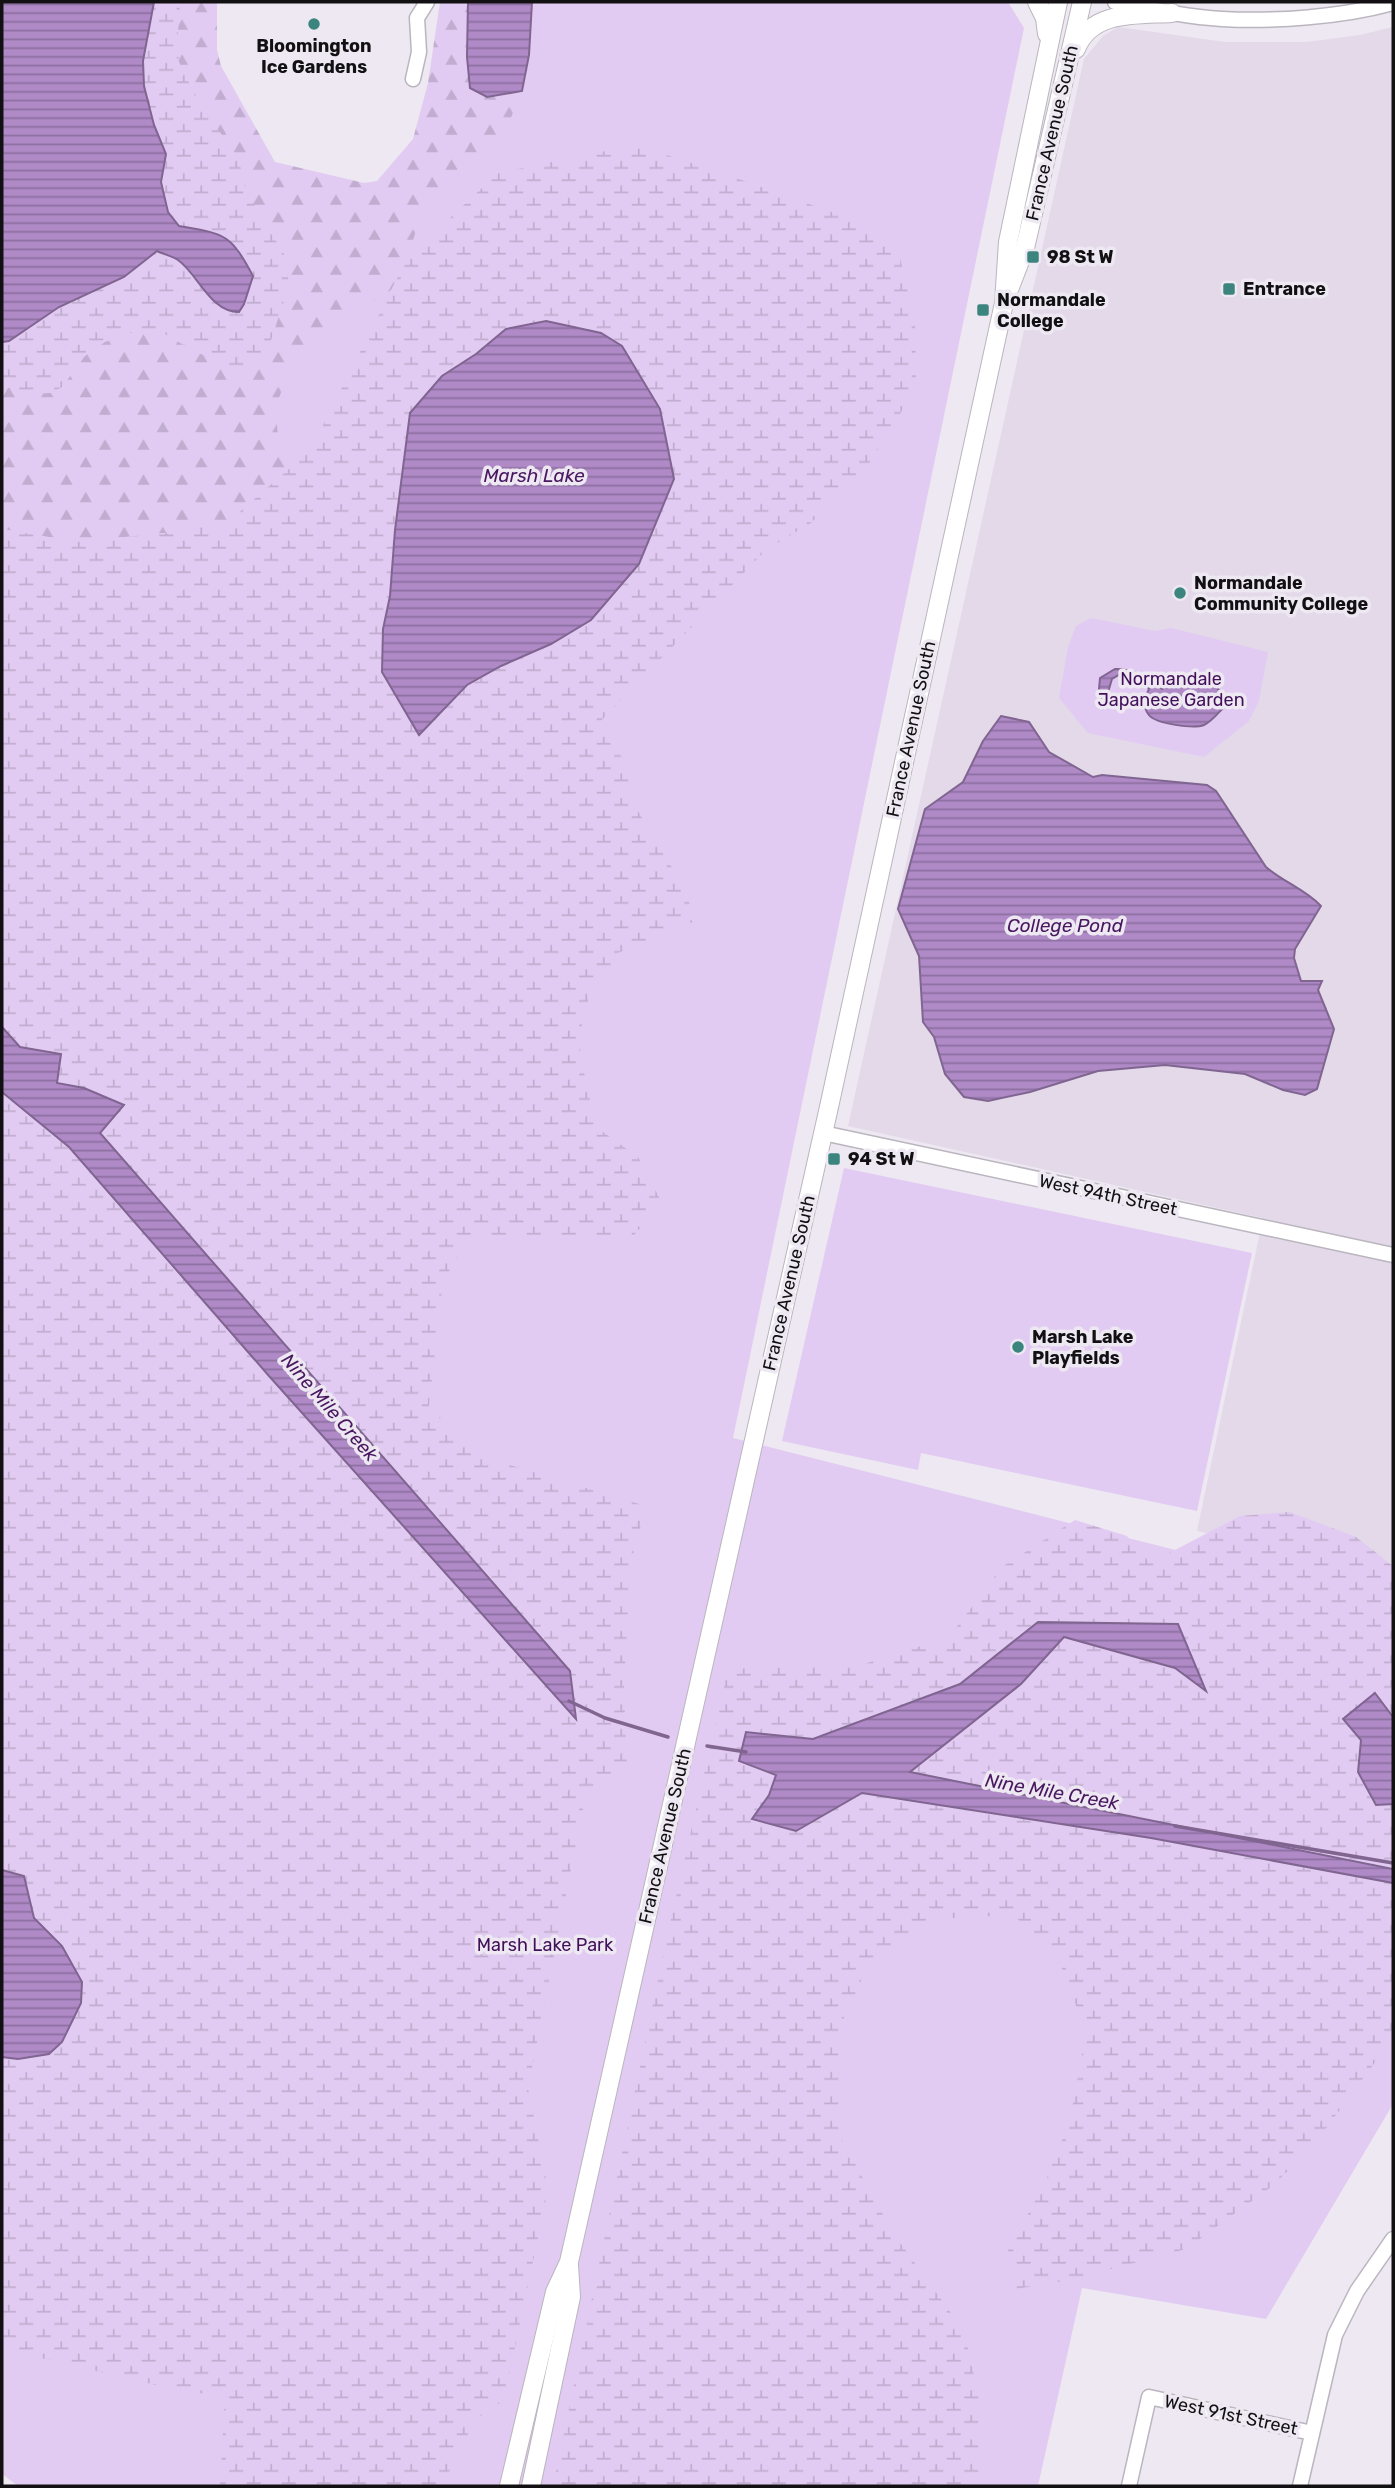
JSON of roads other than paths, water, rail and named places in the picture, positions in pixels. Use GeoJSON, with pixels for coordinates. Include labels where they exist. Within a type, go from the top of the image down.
{"type":"FeatureCollection","features":[{"type":"Feature","properties":{"kind":"main road"},"geometry":{"type":"LineString","coordinates":[[1037,2],[1047,25],[1047,56]]}},
{"type":"Feature","properties":{"kind":"main road","name":"France Avenue South"},"geometry":{"type":"LineString","coordinates":[[1004,303],[1007,242],[1058,2]]}},
{"type":"Feature","properties":{"kind":"main road","name":"France Avenue South"},"geometry":{"type":"LineString","coordinates":[[509,2486],[555,2292],[569,2262],[823,1133],[1004,303],[1025,248],[1082,2]]}},
{"type":"Feature","properties":{"kind":"main road"},"geometry":{"type":"LineString","coordinates":[[1067,72],[1083,34],[1100,22],[1117,17],[1172,13]]}},
{"type":"Feature","properties":{"kind":"main road","name":"France Avenue South"},"geometry":{"type":"LineString","coordinates":[[531,2486],[570,2297],[569,2262]]}},
{"type":"Feature","properties":{"kind":"street"},"geometry":{"type":"LineString","coordinates":[[413,79],[419,52],[417,18],[427,2]]}},
{"type":"Feature","properties":{"kind":"street"},"geometry":{"type":"LineString","coordinates":[[1115,2],[1222,19],[1299,18],[1393,3]]}},
{"type":"Feature","properties":{"kind":"street","name":"West 94th Street"},"geometry":{"type":"LineString","coordinates":[[823,1133],[1393,1255]]}},
{"type":"Feature","properties":{"kind":"street"},"geometry":{"type":"LineString","coordinates":[[1300,2486],[1335,2335],[1357,2291],[1393,2239]]}},
{"type":"Feature","properties":{"kind":"street","name":"West 91st Street"},"geometry":{"type":"LineString","coordinates":[[1129,2486],[1149,2397],[1312,2432]]}},
{"type":"Feature","properties":{"kind":"water"},"geometry":{"type":"Polygon","coordinates":[[[2,2],[154,2],[143,61],[144,86],[154,125],[166,154],[161,182],[168,212],[179,226],[217,234],[232,243],[238,251],[253,276],[239,312],[220,306],[185,266],[157,251],[124,277],[59,307],[9,341],[2,342],[2,2]]]}},
{"type":"Feature","properties":{"kind":"water"},"geometry":{"type":"Polygon","coordinates":[[[468,2],[532,2],[529,55],[522,91],[487,97],[470,88],[467,57],[468,2]]]}},
{"type":"Feature","properties":{"kind":"water","name":"Marsh Lake"},"geometry":{"type":"Polygon","coordinates":[[[546,321],[601,333],[622,346],[660,409],[674,479],[639,564],[591,620],[551,644],[501,666],[467,685],[419,735],[382,672],[383,629],[390,596],[395,530],[410,413],[442,376],[476,354],[506,329],[546,321]]]}},
{"type":"Feature","properties":{"kind":"water"},"geometry":{"type":"Polygon","coordinates":[[[1115,669],[1151,678],[1162,689],[1167,686],[1168,676],[1180,677],[1184,683],[1189,680],[1213,685],[1224,694],[1225,706],[1204,725],[1184,726],[1159,721],[1145,709],[1149,689],[1146,685],[1137,678],[1122,673],[1112,679],[1103,709],[1100,678],[1115,669]]]}},
{"type":"Feature","properties":{"kind":"water","name":"College Pond"},"geometry":{"type":"Polygon","coordinates":[[[1001,716],[1029,722],[1049,752],[1093,777],[1102,775],[1207,785],[1216,791],[1266,867],[1321,906],[1295,949],[1294,958],[1301,981],[1322,981],[1318,990],[1334,1029],[1317,1089],[1305,1095],[1283,1090],[1245,1074],[1165,1065],[1098,1071],[1030,1092],[988,1101],[964,1097],[945,1074],[934,1037],[923,1022],[919,956],[898,909],[925,809],[963,782],[983,741],[1001,716]]]}},
{"type":"Feature","properties":{"kind":"water"},"geometry":{"type":"Polygon","coordinates":[[[2,1027],[20,1047],[61,1054],[57,1083],[84,1088],[124,1105],[100,1133],[570,1671],[576,1719],[269,1376],[69,1147],[2,1092],[2,1027]]]}},
{"type":"Feature","properties":{"kind":"water"},"geometry":{"type":"Polygon","coordinates":[[[1038,1622],[1178,1624],[1206,1691],[1175,1668],[1064,1637],[1021,1684],[910,1772],[1393,1869],[1393,1883],[1151,1838],[862,1793],[796,1831],[752,1819],[769,1795],[776,1775],[739,1761],[746,1732],[813,1739],[960,1684],[1038,1622]]]}},
{"type":"Feature","properties":{"kind":"water"},"geometry":{"type":"Polygon","coordinates":[[[1375,1693],[1393,1717],[1393,1804],[1376,1805],[1358,1772],[1361,1740],[1343,1719],[1375,1693]]]}},
{"type":"Feature","properties":{"kind":"water"},"geometry":{"type":"Polygon","coordinates":[[[2,1870],[24,1876],[34,1918],[62,1946],[82,1982],[81,2003],[62,2042],[49,2054],[18,2059],[2,2057],[2,1870]]]}},
{"type":"Feature","properties":{"kind":"waterway","name":"Nine Mile Creek"},"geometry":{"type":"LineString","coordinates":[[569,1701],[605,1718],[668,1737]]}},
{"type":"Feature","properties":{"kind":"waterway","name":"Nine Mile Creek"},"geometry":{"type":"LineString","coordinates":[[707,1746],[746,1752]]}},
{"type":"Feature","properties":{"kind":"waterway","name":"Nine Mile Creek"},"geometry":{"type":"LineString","coordinates":[[1175,1826],[1393,1863]]}},
{"type":"Feature","properties":{"kind":"place","name":"Bloomington Ice Gardens"},"geometry":{"type":"Point","coordinates":[314,24]}},
{"type":"Feature","properties":{"kind":"place","name":"98 St W"},"geometry":{"type":"Point","coordinates":[1033,257]}},
{"type":"Feature","properties":{"kind":"place","name":"Entrance"},"geometry":{"type":"Point","coordinates":[1229,289]}},
{"type":"Feature","properties":{"kind":"place","name":"Normandale College"},"geometry":{"type":"Point","coordinates":[983,310]}},
{"type":"Feature","properties":{"kind":"place","name":"Normandale Community College"},"geometry":{"type":"Point","coordinates":[1180,593]}},
{"type":"Feature","properties":{"kind":"place","name":"94 St W"},"geometry":{"type":"Point","coordinates":[834,1159]}},
{"type":"Feature","properties":{"kind":"place","name":"Marsh Lake Playfields"},"geometry":{"type":"Point","coordinates":[1018,1347]}},
{"type":"Feature","properties":{"kind":"park label","name":"Normandale Japanese Garden"},"geometry":{"type":"Point","coordinates":[1171,689]}},
{"type":"Feature","properties":{"kind":"park label","name":"Marsh Lake Park"},"geometry":{"type":"Point","coordinates":[545,1945]}}]}
